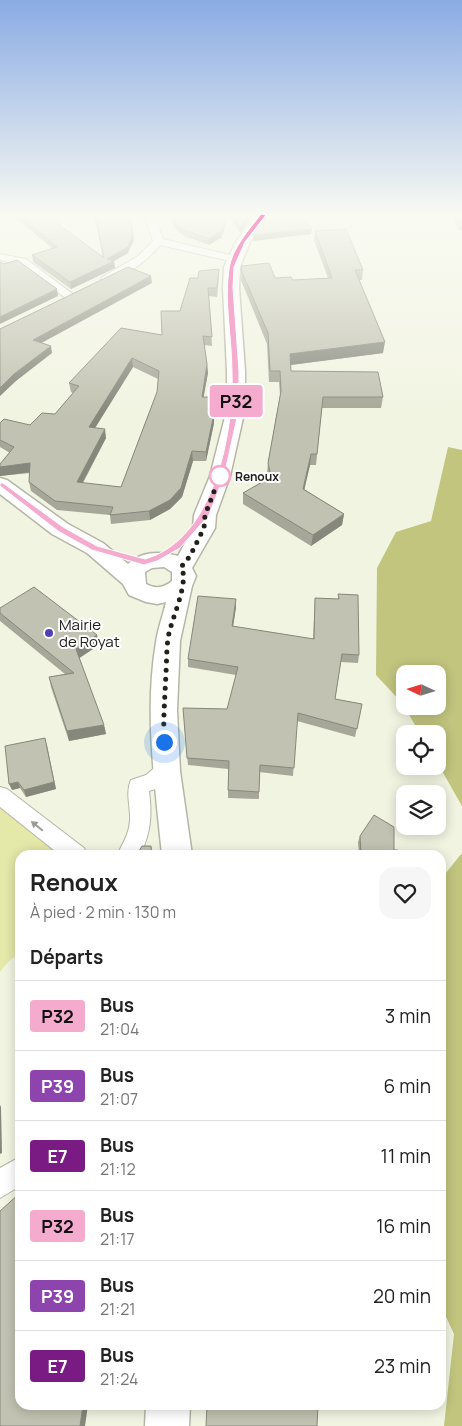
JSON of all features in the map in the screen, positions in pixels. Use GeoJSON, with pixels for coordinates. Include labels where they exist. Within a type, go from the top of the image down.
{"type":"FeatureCollection","features":[{"type":"Feature","properties":{"kind":"main road"},"geometry":{"type":"LineString","coordinates":[[1,486],[60,529],[144,574],[155,596],[169,594],[181,576],[204,528],[205,515],[220,476],[236,409],[236,371],[231,282]]}},
{"type":"Feature","properties":{"kind":"main road"},"geometry":{"type":"LineString","coordinates":[[144,574],[177,546],[205,515]]}},
{"type":"Feature","properties":{"kind":"main road"},"geometry":{"type":"LineString","coordinates":[[144,574],[169,560],[181,576],[178,607],[170,628],[164,720],[166,770],[176,850]]}},
{"type":"Feature","properties":{"kind":"main road"},"geometry":{"type":"LineString","coordinates":[[144,574],[170,628]]}},
{"type":"Feature","properties":{"kind":"main road"},"geometry":{"type":"LineString","coordinates":[[167,1426],[168,1410]]}},
{"type":"Feature","properties":{"kind":"street"},"geometry":{"type":"LineString","coordinates":[[50,282],[71,297]]}},
{"type":"Feature","properties":{"kind":"street"},"geometry":{"type":"LineString","coordinates":[[96,284],[101,282]]}},
{"type":"Feature","properties":{"kind":"street"},"geometry":{"type":"LineString","coordinates":[[131,850],[142,820],[138,786],[152,782],[166,770]]}},
{"type":"Feature","properties":{"kind":"street"},"geometry":{"type":"LineString","coordinates":[[0,795],[70,850]]}},
{"type":"Feature","properties":{"kind":"street"},"geometry":{"type":"LineString","coordinates":[[0,1184],[15,1174]]}},
{"type":"Feature","properties":{"kind":"green space"},"geometry":{"type":"Polygon","coordinates":[[[448,447],[462,450],[462,806],[444,775],[446,775],[446,725],[415,725],[409,715],[446,715],[446,665],[396,665],[396,696],[376,675],[377,568],[396,532],[431,521],[448,447]]]}},
{"type":"Feature","properties":{"kind":"green space"},"geometry":{"type":"Polygon","coordinates":[[[0,787],[76,850],[15,850],[15,956],[0,972],[0,787]]]}},
{"type":"Feature","properties":{"kind":"green space"},"geometry":{"type":"Polygon","coordinates":[[[462,853],[462,1426],[444,1426],[454,1334],[446,1317],[446,873],[462,853]]]}},
{"type":"Feature","properties":{"kind":"building"},"geometry":{"type":"Polygon","coordinates":[[[0,282],[47,282],[57,289],[0,317],[0,282]]]}},
{"type":"Feature","properties":{"kind":"building"},"geometry":{"type":"Polygon","coordinates":[[[98,282],[141,282],[33,340],[51,346],[14,374],[0,388],[0,329],[98,282]]]}},
{"type":"Feature","properties":{"kind":"building"},"geometry":{"type":"Polygon","coordinates":[[[189,282],[218,282],[217,288],[208,288],[212,337],[203,336],[207,364],[202,397],[214,397],[214,414],[206,452],[192,451],[181,488],[170,500],[149,511],[110,515],[113,507],[55,501],[29,482],[30,463],[0,467],[0,464],[14,447],[0,440],[0,423],[4,419],[30,425],[42,413],[55,414],[79,386],[69,383],[121,328],[162,335],[161,311],[180,311],[189,282]],[[132,358],[89,427],[105,429],[77,482],[121,487],[157,392],[159,371],[132,358]]]}},
{"type":"Feature","properties":{"kind":"building"},"geometry":{"type":"Polygon","coordinates":[[[246,282],[360,282],[385,342],[290,354],[291,371],[378,372],[383,397],[323,397],[317,454],[311,454],[303,489],[344,514],[313,535],[243,493],[271,477],[268,463],[281,391],[280,371],[270,371],[268,333],[246,282]]]}},
{"type":"Feature","properties":{"kind":"building"},"geometry":{"type":"Polygon","coordinates":[[[34,587],[97,635],[76,649],[104,725],[67,731],[49,677],[74,673],[0,613],[0,608],[34,587]]]}},
{"type":"Feature","properties":{"kind":"building"},"geometry":{"type":"Polygon","coordinates":[[[338,594],[358,595],[359,655],[342,654],[335,699],[362,704],[357,729],[298,713],[294,768],[260,765],[259,792],[228,790],[229,761],[187,758],[183,708],[227,709],[238,667],[188,659],[198,596],[236,599],[232,626],[314,639],[315,598],[339,599],[338,594]]]}},
{"type":"Feature","properties":{"kind":"building"},"geometry":{"type":"Polygon","coordinates":[[[45,738],[54,782],[24,790],[18,782],[9,784],[5,746],[45,738]]]}},
{"type":"Feature","properties":{"kind":"building"},"geometry":{"type":"Polygon","coordinates":[[[374,815],[394,827],[394,850],[361,850],[360,836],[374,815]]]}},
{"type":"Feature","properties":{"kind":"building"},"geometry":{"type":"Polygon","coordinates":[[[142,846],[151,846],[151,850],[140,850],[142,846]]]}},
{"type":"Feature","properties":{"kind":"building"},"geometry":{"type":"Polygon","coordinates":[[[15,1198],[15,1410],[82,1410],[80,1426],[0,1426],[0,1211],[15,1198]]]}},
{"type":"Feature","properties":{"kind":"building"},"geometry":{"type":"Polygon","coordinates":[[[207,1410],[318,1410],[317,1426],[206,1426],[207,1410]]]}},
{"type":"Feature","properties":{"kind":"bus line","name":"P32"},"geometry":{"type":"LineString","coordinates":[[0,484],[60,529],[94,548],[144,562],[154,560],[177,546],[194,524],[205,515],[220,476],[236,409],[236,371],[231,282]]}},
{"type":"Feature","properties":{"kind":"place","name":"Renoux"},"geometry":{"type":"Point","coordinates":[220,476]}},
{"type":"Feature","properties":{"kind":"place","name":"Mairie de Royat"},"geometry":{"type":"Point","coordinates":[49,633]}},
{"type":"Feature","properties":{"kind":"route"},"geometry":{"type":"LineString","coordinates":[[164,742],[168,648],[170,628],[178,607],[185,576],[181,567],[190,556],[204,528],[205,515],[220,476]]}}]}
